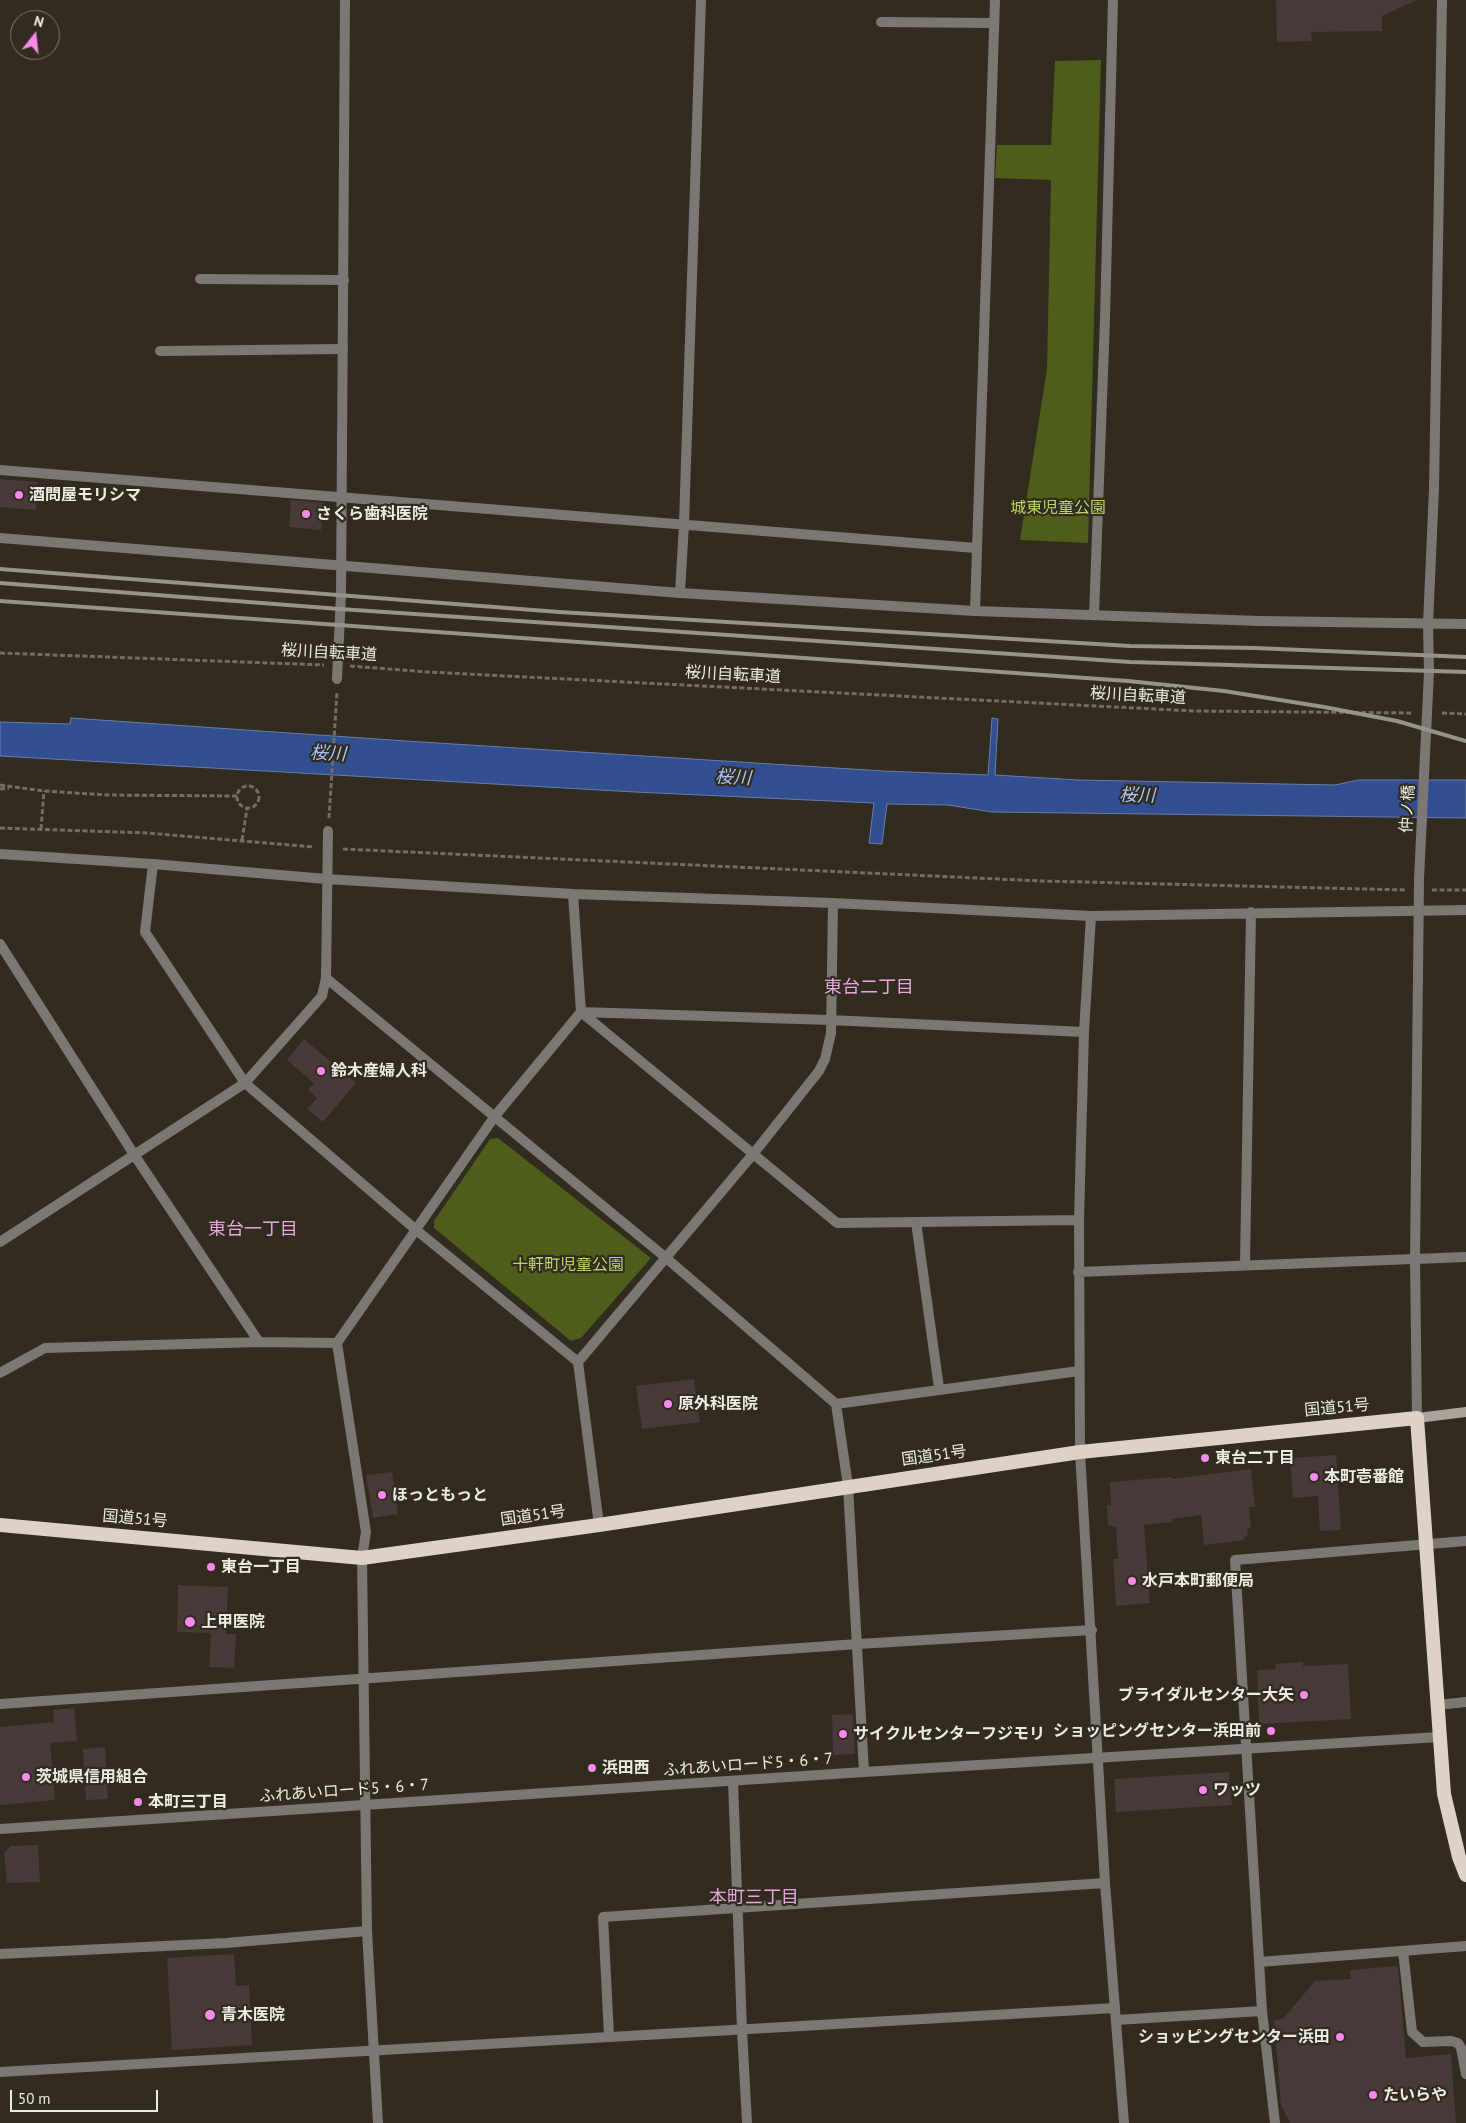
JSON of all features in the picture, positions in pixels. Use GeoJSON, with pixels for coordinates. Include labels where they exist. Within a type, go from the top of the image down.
{"type":"FeatureCollection","features":[{"type":"Feature","properties":{"kind":"highway","name":"国道51号"},"geometry":{"type":"LineString","coordinates":[[0,1525],[362,1558],[1080,1452],[1417,1418]]}},
{"type":"Feature","properties":{"kind":"highway"},"geometry":{"type":"LineString","coordinates":[[1417,1418],[1444,1794],[1459,1857],[1466,1875]]}},
{"type":"Feature","properties":{"kind":"main road"},"geometry":{"type":"LineString","coordinates":[[1417,1418],[1466,1412]]}},
{"type":"Feature","properties":{"kind":"street"},"geometry":{"type":"LineString","coordinates":[[337,679],[341,566],[345,0]]}},
{"type":"Feature","properties":{"kind":"street"},"geometry":{"type":"LineString","coordinates":[[680,593],[684,524],[701,0]]}},
{"type":"Feature","properties":{"kind":"street"},"geometry":{"type":"LineString","coordinates":[[975,611],[995,0]]}},
{"type":"Feature","properties":{"kind":"street"},"geometry":{"type":"LineString","coordinates":[[1094,615],[1106,319],[1112,0]]}},
{"type":"Feature","properties":{"kind":"street","name":"仲ノ橋"},"geometry":{"type":"LineString","coordinates":[[1417,1418],[1415,1260],[1419,884],[1429,672],[1428,624],[1434,489],[1442,0]]}},
{"type":"Feature","properties":{"kind":"street"},"geometry":{"type":"LineString","coordinates":[[881,22],[994,23]]}},
{"type":"Feature","properties":{"kind":"street"},"geometry":{"type":"LineString","coordinates":[[200,280],[344,280]]}},
{"type":"Feature","properties":{"kind":"street"},"geometry":{"type":"LineString","coordinates":[[160,351],[343,349]]}},
{"type":"Feature","properties":{"kind":"street"},"geometry":{"type":"LineString","coordinates":[[0,470],[976,548]]}},
{"type":"Feature","properties":{"kind":"street"},"geometry":{"type":"LineString","coordinates":[[0,538],[680,593],[975,611],[1260,621],[1466,624]]}},
{"type":"Feature","properties":{"kind":"street"},"geometry":{"type":"LineString","coordinates":[[0,1242],[245,1083],[322,996],[326,978],[328,831]]}},
{"type":"Feature","properties":{"kind":"street"},"geometry":{"type":"LineString","coordinates":[[0,854],[153,864],[326,879],[573,894],[833,903],[1091,916],[1419,909],[1466,910]]}},
{"type":"Feature","properties":{"kind":"street"},"geometry":{"type":"LineString","coordinates":[[153,864],[145,932],[245,1083],[415,1229],[578,1362],[599,1524]]}},
{"type":"Feature","properties":{"kind":"street"},"geometry":{"type":"LineString","coordinates":[[378,2123],[367,1931],[362,1558],[366,1532],[338,1343],[415,1229],[495,1116],[581,1012],[573,894]]}},
{"type":"Feature","properties":{"kind":"street"},"geometry":{"type":"LineString","coordinates":[[578,1362],[754,1153],[819,1071],[825,1059],[831,1033],[833,903]]}},
{"type":"Feature","properties":{"kind":"street"},"geometry":{"type":"LineString","coordinates":[[1245,1264],[1251,912]]}},
{"type":"Feature","properties":{"kind":"street"},"geometry":{"type":"LineString","coordinates":[[1091,916],[1084,1032],[1079,1220],[1080,1452],[1092,1630],[1105,1883],[1124,2123]]}},
{"type":"Feature","properties":{"kind":"street"},"geometry":{"type":"LineString","coordinates":[[0,944],[135,1156],[260,1342]]}},
{"type":"Feature","properties":{"kind":"street"},"geometry":{"type":"LineString","coordinates":[[326,978],[665,1257],[836,1404],[848,1486],[864,1772]]}},
{"type":"Feature","properties":{"kind":"street"},"geometry":{"type":"LineString","coordinates":[[581,1012],[830,1020],[1084,1032]]}},
{"type":"Feature","properties":{"kind":"street"},"geometry":{"type":"LineString","coordinates":[[581,1012],[837,1223],[1079,1220]]}},
{"type":"Feature","properties":{"kind":"street"},"geometry":{"type":"LineString","coordinates":[[916,1222],[939,1388]]}},
{"type":"Feature","properties":{"kind":"street"},"geometry":{"type":"LineString","coordinates":[[1078,1272],[1245,1264],[1466,1257]]}},
{"type":"Feature","properties":{"kind":"street"},"geometry":{"type":"LineString","coordinates":[[0,1373],[45,1348],[260,1342],[338,1343]]}},
{"type":"Feature","properties":{"kind":"street"},"geometry":{"type":"LineString","coordinates":[[836,1404],[939,1388],[1079,1371]]}},
{"type":"Feature","properties":{"kind":"street"},"geometry":{"type":"LineString","coordinates":[[1275,2123],[1262,2011],[1234,1560],[1427,1546],[1466,1541]]}},
{"type":"Feature","properties":{"kind":"street"},"geometry":{"type":"LineString","coordinates":[[0,1704],[364,1678],[639,1661],[858,1644],[1092,1630]]}},
{"type":"Feature","properties":{"kind":"street"},"geometry":{"type":"LineString","coordinates":[[1437,1705],[1466,1702]]}},
{"type":"Feature","properties":{"kind":"street","name":"ふれあいロード5・6・7"},"geometry":{"type":"LineString","coordinates":[[0,1830],[864,1772],[1439,1737]]}},
{"type":"Feature","properties":{"kind":"street"},"geometry":{"type":"LineString","coordinates":[[733,1781],[747,2123]]}},
{"type":"Feature","properties":{"kind":"street"},"geometry":{"type":"LineString","coordinates":[[609,2036],[603,1917],[1105,1883]]}},
{"type":"Feature","properties":{"kind":"street"},"geometry":{"type":"LineString","coordinates":[[0,1954],[226,1943],[367,1931]]}},
{"type":"Feature","properties":{"kind":"street"},"geometry":{"type":"LineString","coordinates":[[1259,1962],[1466,1946]]}},
{"type":"Feature","properties":{"kind":"street"},"geometry":{"type":"LineString","coordinates":[[1402,1951],[1412,2032],[1422,2042],[1451,2041],[1458,2043],[1462,2048],[1466,2074]]}},
{"type":"Feature","properties":{"kind":"street"},"geometry":{"type":"LineString","coordinates":[[0,2072],[1115,2008]]}},
{"type":"Feature","properties":{"kind":"street"},"geometry":{"type":"LineString","coordinates":[[1116,2020],[1262,2011]]}},
{"type":"Feature","properties":{"kind":"path","name":"桜川自転車道"},"geometry":{"type":"LineString","coordinates":[[0,653],[338,665],[428,672],[1194,711],[1466,714]]}},
{"type":"Feature","properties":{"kind":"path"},"geometry":{"type":"LineString","coordinates":[[328,831],[337,679]]}},
{"type":"Feature","properties":{"kind":"path"},"geometry":{"type":"LineString","coordinates":[[0,785],[44,791],[108,795],[237,796]]}},
{"type":"Feature","properties":{"kind":"path"},"geometry":{"type":"LineString","coordinates":[[250,786],[257,790],[260,799],[256,806],[247,809],[239,804],[237,796],[241,789],[250,786]]}},
{"type":"Feature","properties":{"kind":"path"},"geometry":{"type":"LineString","coordinates":[[0,789],[12,788]]}},
{"type":"Feature","properties":{"kind":"path"},"geometry":{"type":"LineString","coordinates":[[41,829],[44,791]]}},
{"type":"Feature","properties":{"kind":"path"},"geometry":{"type":"LineString","coordinates":[[242,840],[247,809]]}},
{"type":"Feature","properties":{"kind":"path"},"geometry":{"type":"LineString","coordinates":[[0,828],[147,833],[327,848],[1052,881],[1396,891],[1419,884],[1466,890]]}},
{"type":"Feature","properties":{"kind":"green space","name":"城東児童公園"},"geometry":{"type":"Polygon","coordinates":[[[1101,60],[1088,543],[1020,540],[1047,369],[1051,180],[995,178],[997,145],[1051,145],[1055,61],[1101,60]]]}},
{"type":"Feature","properties":{"kind":"green space","name":"十軒町児童公園"},"geometry":{"type":"Polygon","coordinates":[[[498,1138],[651,1258],[581,1338],[571,1341],[434,1228],[434,1221],[490,1139],[498,1138]]]}},
{"type":"Feature","properties":{"kind":"water","name":"桜川"},"geometry":{"type":"Polygon","coordinates":[[[71,718],[883,771],[988,775],[992,718],[998,719],[995,775],[1078,780],[1335,785],[1358,780],[1466,780],[1466,818],[992,812],[948,805],[887,804],[882,844],[869,843],[874,803],[635,792],[0,756],[0,722],[70,724],[71,718]]]}},
{"type":"Feature","properties":{"kind":"building"},"geometry":{"type":"Polygon","coordinates":[[[1276,0],[1417,0],[1382,16],[1382,31],[1311,32],[1312,41],[1277,42],[1276,0]]]}},
{"type":"Feature","properties":{"kind":"building","name":"酒問屋モリシマ"},"geometry":{"type":"Polygon","coordinates":[[[0,479],[38,482],[36,510],[0,507],[0,479]]]}},
{"type":"Feature","properties":{"kind":"building","name":"さくら歯科医院"},"geometry":{"type":"Polygon","coordinates":[[[291,500],[324,503],[321,530],[289,527],[291,500]]]}},
{"type":"Feature","properties":{"kind":"building","name":"鈴木産婦人科"},"geometry":{"type":"Polygon","coordinates":[[[304,1039],[356,1083],[323,1122],[307,1109],[317,1098],[308,1090],[314,1083],[287,1060],[304,1039]]]}},
{"type":"Feature","properties":{"kind":"building","name":"原外科医院"},"geometry":{"type":"Polygon","coordinates":[[[694,1379],[700,1422],[642,1429],[636,1386],[694,1379]]]}},
{"type":"Feature","properties":{"kind":"building","name":"本町壱番館"},"geometry":{"type":"Polygon","coordinates":[[[1336,1455],[1341,1530],[1320,1531],[1318,1496],[1293,1498],[1290,1458],[1336,1455]]]}},
{"type":"Feature","properties":{"kind":"building"},"geometry":{"type":"Polygon","coordinates":[[[1251,1469],[1255,1507],[1249,1507],[1251,1528],[1247,1529],[1248,1536],[1244,1537],[1245,1540],[1204,1545],[1201,1515],[1172,1519],[1172,1522],[1144,1525],[1150,1603],[1116,1606],[1113,1559],[1118,1559],[1116,1527],[1108,1525],[1107,1505],[1111,1505],[1110,1482],[1172,1477],[1172,1479],[1251,1469]]]}},
{"type":"Feature","properties":{"kind":"building","name":"ほっともっと"},"geometry":{"type":"Polygon","coordinates":[[[392,1472],[398,1514],[373,1518],[366,1475],[392,1472]]]}},
{"type":"Feature","properties":{"kind":"building","name":"上甲医院"},"geometry":{"type":"Polygon","coordinates":[[[178,1585],[228,1587],[226,1634],[236,1634],[234,1668],[209,1667],[211,1633],[177,1632],[178,1585]]]}},
{"type":"Feature","properties":{"kind":"building","name":"ブライダルセンター大矢"},"geometry":{"type":"Polygon","coordinates":[[[1303,1662],[1303,1666],[1348,1664],[1351,1719],[1259,1724],[1257,1670],[1276,1669],[1275,1664],[1303,1662]]]}},
{"type":"Feature","properties":{"kind":"building","name":"茨城県信用組合"},"geometry":{"type":"Polygon","coordinates":[[[74,1708],[77,1741],[50,1743],[55,1800],[0,1805],[0,1727],[54,1722],[53,1710],[74,1708]]]}},
{"type":"Feature","properties":{"kind":"building","name":"サイクルセンターフジモリ"},"geometry":{"type":"Polygon","coordinates":[[[853,1714],[855,1754],[833,1755],[832,1715],[853,1714]]]}},
{"type":"Feature","properties":{"kind":"building"},"geometry":{"type":"Polygon","coordinates":[[[105,1747],[108,1799],[86,1800],[83,1749],[105,1747]]]}},
{"type":"Feature","properties":{"kind":"building"},"geometry":{"type":"Polygon","coordinates":[[[1229,1772],[1232,1805],[1116,1812],[1114,1779],[1229,1772]]]}},
{"type":"Feature","properties":{"kind":"building"},"geometry":{"type":"Polygon","coordinates":[[[38,1845],[40,1882],[7,1883],[4,1853],[11,1846],[38,1845]]]}},
{"type":"Feature","properties":{"kind":"building","name":"青木医院"},"geometry":{"type":"Polygon","coordinates":[[[234,1954],[236,1986],[249,1985],[252,2045],[172,2050],[167,1958],[234,1954]]]}},
{"type":"Feature","properties":{"kind":"building","name":"ショッピングセンター浜田"},"geometry":{"type":"Polygon","coordinates":[[[1398,1966],[1406,2058],[1451,2054],[1456,2123],[1290,2123],[1281,2105],[1274,2020],[1283,2019],[1315,1981],[1351,1979],[1350,1970],[1398,1966]]]}},
{"type":"Feature","properties":{"kind":"railway"},"geometry":{"type":"LineString","coordinates":[[0,569],[559,612],[1130,646],[1255,648],[1466,657]]}},
{"type":"Feature","properties":{"kind":"railway"},"geometry":{"type":"LineString","coordinates":[[0,583],[340,609],[1130,662],[1466,672]]}},
{"type":"Feature","properties":{"kind":"railway"},"geometry":{"type":"LineString","coordinates":[[0,601],[1128,681],[1224,691],[1324,707],[1397,721],[1466,741]]}},
{"type":"Feature","properties":{"kind":"place","name":"酒問屋モリシマ"},"geometry":{"type":"Point","coordinates":[19,495]}},
{"type":"Feature","properties":{"kind":"place","name":"さくら歯科医院"},"geometry":{"type":"Point","coordinates":[306,514]}},
{"type":"Feature","properties":{"kind":"place","name":"鈴木産婦人科"},"geometry":{"type":"Point","coordinates":[321,1071]}},
{"type":"Feature","properties":{"kind":"place","name":"原外科医院"},"geometry":{"type":"Point","coordinates":[668,1404]}},
{"type":"Feature","properties":{"kind":"place","name":"東台二丁目"},"geometry":{"type":"Point","coordinates":[1205,1458]}},
{"type":"Feature","properties":{"kind":"place","name":"本町壱番館"},"geometry":{"type":"Point","coordinates":[1314,1477]}},
{"type":"Feature","properties":{"kind":"place","name":"ほっともっと"},"geometry":{"type":"Point","coordinates":[382,1495]}},
{"type":"Feature","properties":{"kind":"place","name":"東台一丁目"},"geometry":{"type":"Point","coordinates":[211,1567]}},
{"type":"Feature","properties":{"kind":"place","name":"水戸本町郵便局"},"geometry":{"type":"Point","coordinates":[1132,1581]}},
{"type":"Feature","properties":{"kind":"place","name":"上甲医院"},"geometry":{"type":"Point","coordinates":[190,1622]}},
{"type":"Feature","properties":{"kind":"place","name":"ブライダルセンター大矢"},"geometry":{"type":"Point","coordinates":[1304,1695]}},
{"type":"Feature","properties":{"kind":"place","name":"ショッピングセンター浜田前"},"geometry":{"type":"Point","coordinates":[1271,1731]}},
{"type":"Feature","properties":{"kind":"place","name":"サイクルセンターフジモリ"},"geometry":{"type":"Point","coordinates":[843,1734]}},
{"type":"Feature","properties":{"kind":"place","name":"浜田西"},"geometry":{"type":"Point","coordinates":[592,1768]}},
{"type":"Feature","properties":{"kind":"place","name":"茨城県信用組合"},"geometry":{"type":"Point","coordinates":[26,1777]}},
{"type":"Feature","properties":{"kind":"place","name":"ワッツ"},"geometry":{"type":"Point","coordinates":[1203,1790]}},
{"type":"Feature","properties":{"kind":"place","name":"本町三丁目"},"geometry":{"type":"Point","coordinates":[138,1802]}},
{"type":"Feature","properties":{"kind":"place","name":"青木医院"},"geometry":{"type":"Point","coordinates":[210,2015]}},
{"type":"Feature","properties":{"kind":"place","name":"ショッピングセンター浜田"},"geometry":{"type":"Point","coordinates":[1340,2037]}},
{"type":"Feature","properties":{"kind":"place","name":"たいらや"},"geometry":{"type":"Point","coordinates":[1373,2095]}},
{"type":"Feature","properties":{"kind":"district","name":"東台二丁目"},"geometry":{"type":"Point","coordinates":[869,988]}},
{"type":"Feature","properties":{"kind":"district","name":"東台一丁目"},"geometry":{"type":"Point","coordinates":[253,1230]}},
{"type":"Feature","properties":{"kind":"district","name":"本町三丁目"},"geometry":{"type":"Point","coordinates":[754,1898]}}]}
